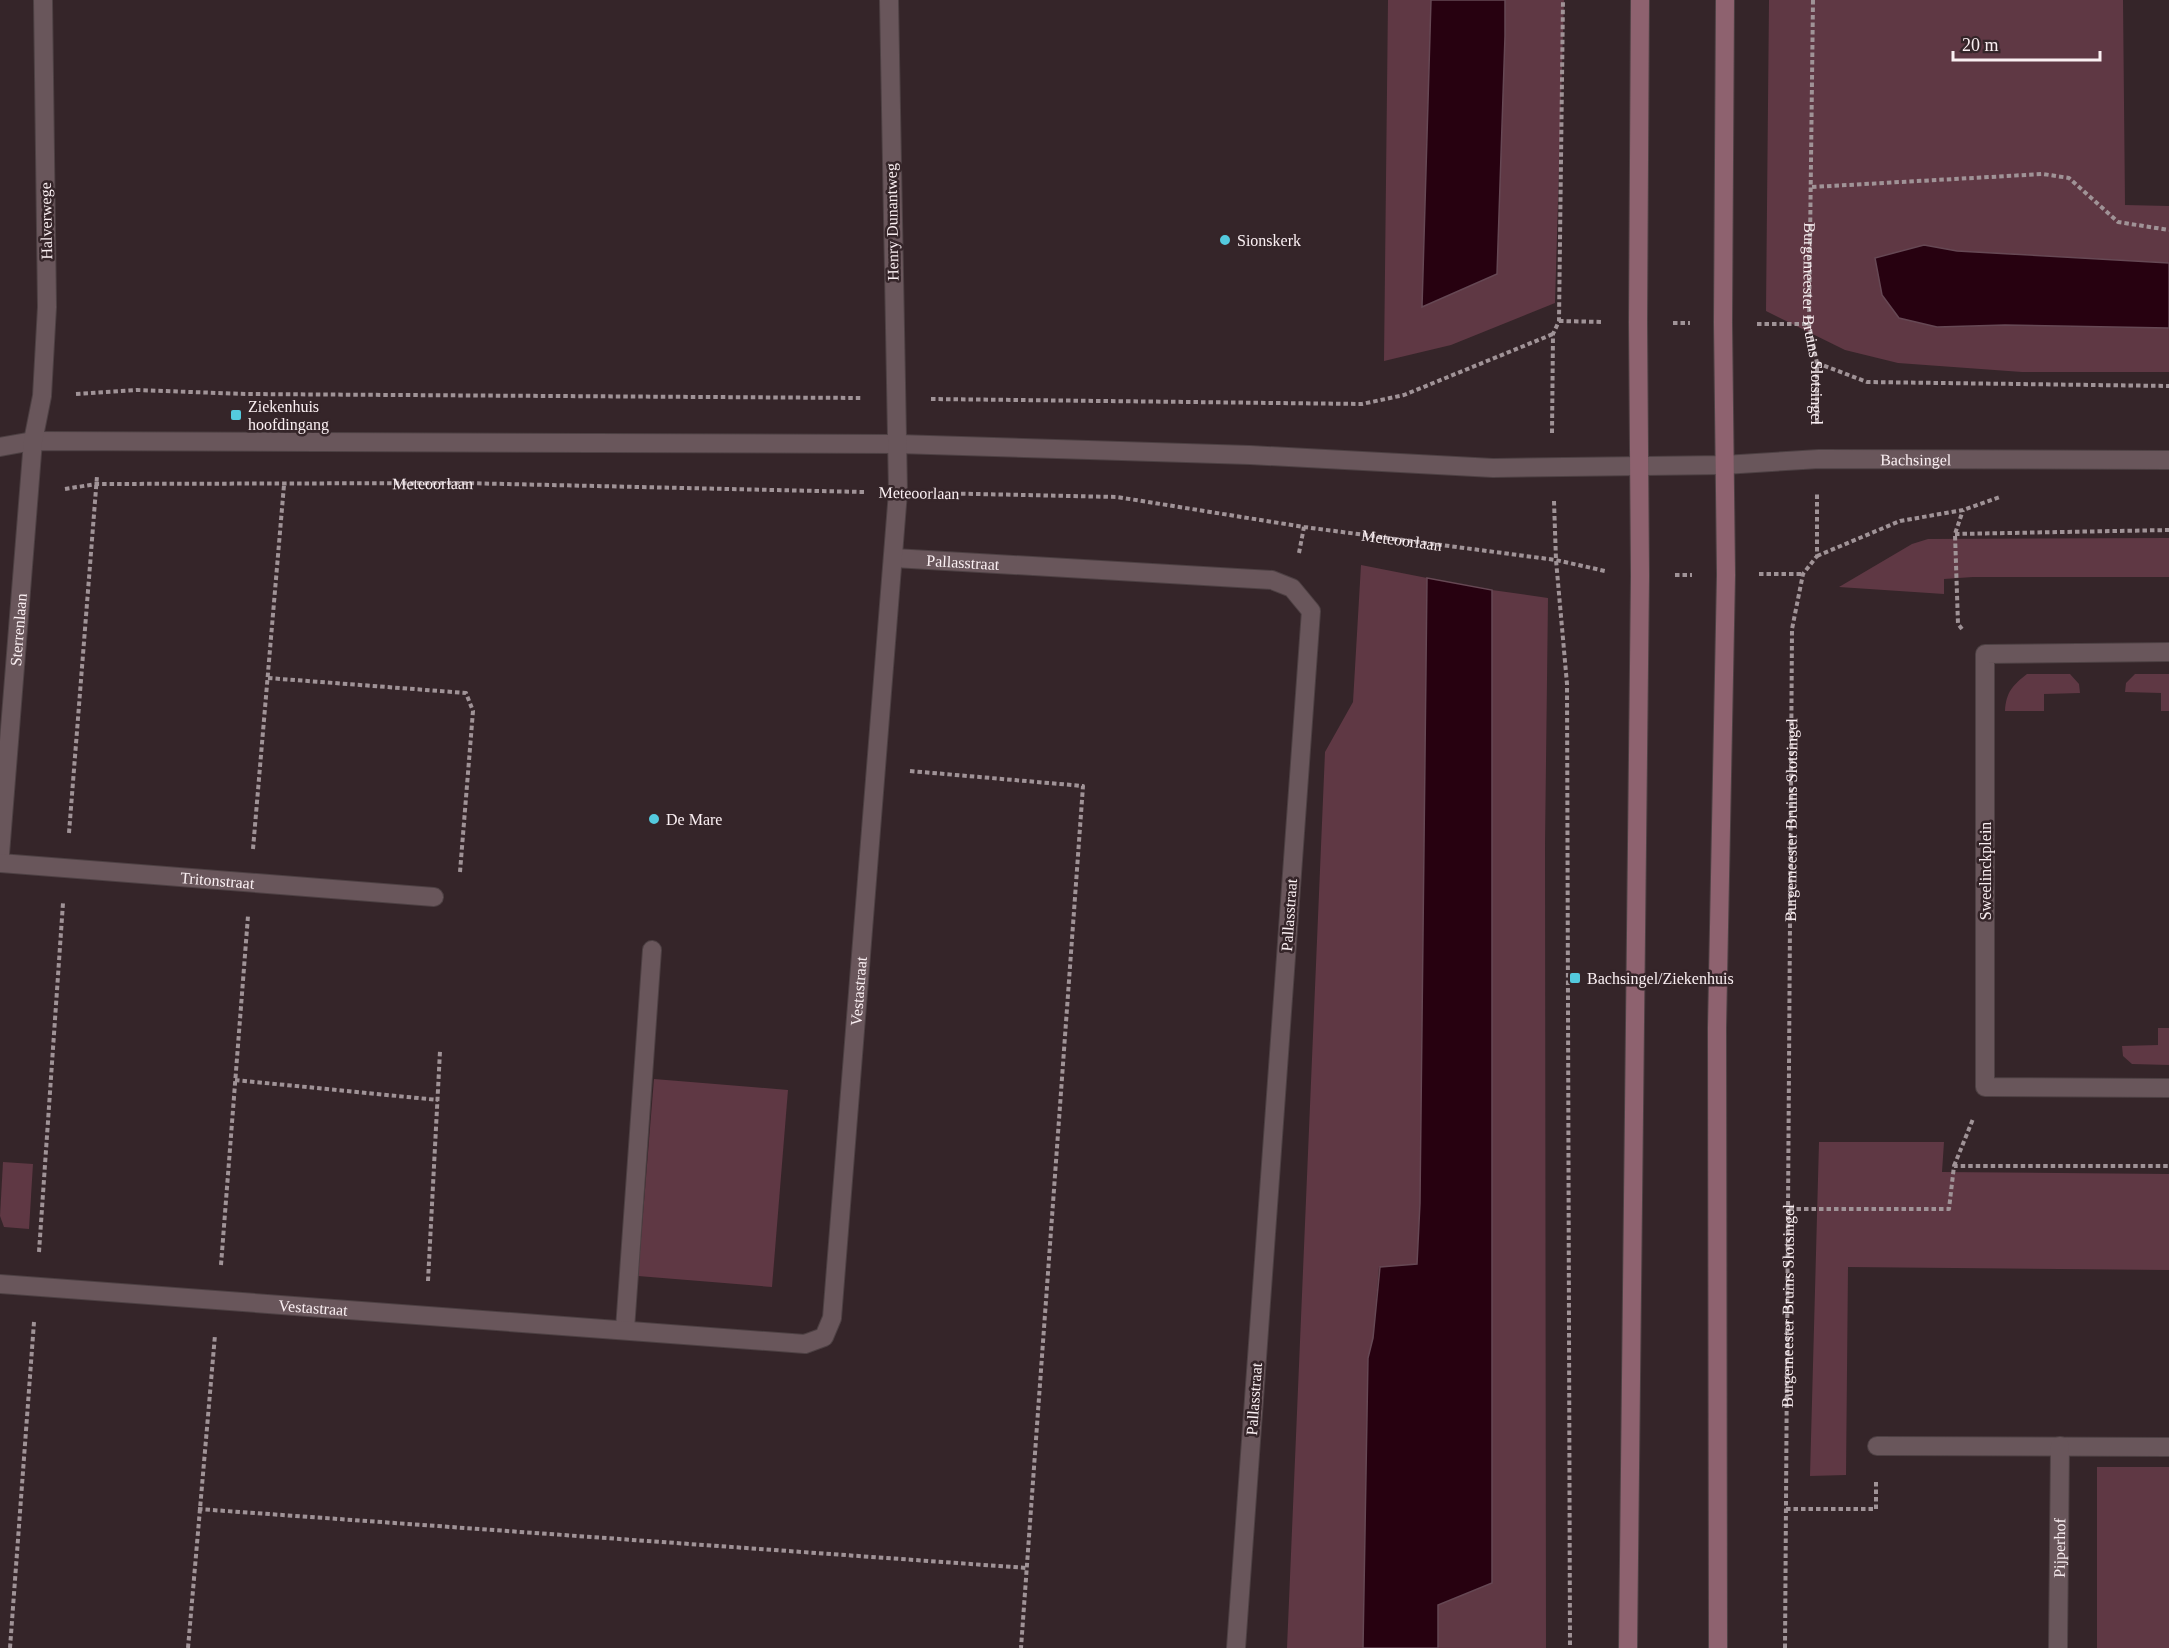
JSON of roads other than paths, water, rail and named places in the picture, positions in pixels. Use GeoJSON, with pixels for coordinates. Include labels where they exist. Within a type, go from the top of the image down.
{"type":"FeatureCollection","features":[{"type":"Feature","properties":{"kind":"main road"},"geometry":{"type":"LineString","coordinates":[[1628,1648],[1640,576],[1638,322],[1640,0]]}},
{"type":"Feature","properties":{"kind":"main road"},"geometry":{"type":"LineString","coordinates":[[1718,1648],[1717,1028],[1726,575],[1723,323],[1725,0]]}},
{"type":"Feature","properties":{"kind":"street","name":"Halverwege"},"geometry":{"type":"LineString","coordinates":[[33,441],[42,396],[47,307],[43,0]]}},
{"type":"Feature","properties":{"kind":"street","name":"Henry Dunantweg"},"geometry":{"type":"LineString","coordinates":[[889,0],[895,398],[898,444]]}},
{"type":"Feature","properties":{"kind":"street"},"geometry":{"type":"LineString","coordinates":[[0,447],[33,441],[898,444],[1250,455],[1493,468],[1639,464]]}},
{"type":"Feature","properties":{"kind":"street","name":"Sterrenlaan"},"geometry":{"type":"LineString","coordinates":[[0,854],[33,441]]}},
{"type":"Feature","properties":{"kind":"street","name":"Vestastraat"},"geometry":{"type":"LineString","coordinates":[[0,1284],[805,1344],[824,1336],[832,1318],[894,558],[898,444]]}},
{"type":"Feature","properties":{"kind":"street","name":"Bachsingel"},"geometry":{"type":"LineString","coordinates":[[1639,464],[1724,465],[1818,459],[2169,460]]}},
{"type":"Feature","properties":{"kind":"street","name":"Pallasstraat"},"geometry":{"type":"LineString","coordinates":[[894,558],[1272,580],[1292,588],[1311,611],[1236,1648]]}},
{"type":"Feature","properties":{"kind":"street","name":"Sweelinckplein"},"geometry":{"type":"LineString","coordinates":[[2169,652],[1985,654],[1985,1088],[2169,1088]]}},
{"type":"Feature","properties":{"kind":"street","name":"Tritonstraat"},"geometry":{"type":"LineString","coordinates":[[0,863],[434,897]]}},
{"type":"Feature","properties":{"kind":"street"},"geometry":{"type":"LineString","coordinates":[[624,1329],[652,950]]}},
{"type":"Feature","properties":{"kind":"street"},"geometry":{"type":"LineString","coordinates":[[1877,1446],[2169,1447]]}},
{"type":"Feature","properties":{"kind":"street","name":"Pijperhof"},"geometry":{"type":"LineString","coordinates":[[2058,1648],[2060,1446]]}},
{"type":"Feature","properties":{"kind":"place","name":"Sionskerk"},"geometry":{"type":"Point","coordinates":[1225,240]}},
{"type":"Feature","properties":{"kind":"place","name":"Ziekenhuis hoofdingang"},"geometry":{"type":"Point","coordinates":[236,415]}},
{"type":"Feature","properties":{"kind":"place","name":"De Mare"},"geometry":{"type":"Point","coordinates":[654,819]}},
{"type":"Feature","properties":{"kind":"place","name":"Bachsingel/Ziekenhuis"},"geometry":{"type":"Point","coordinates":[1575,978]}}]}
